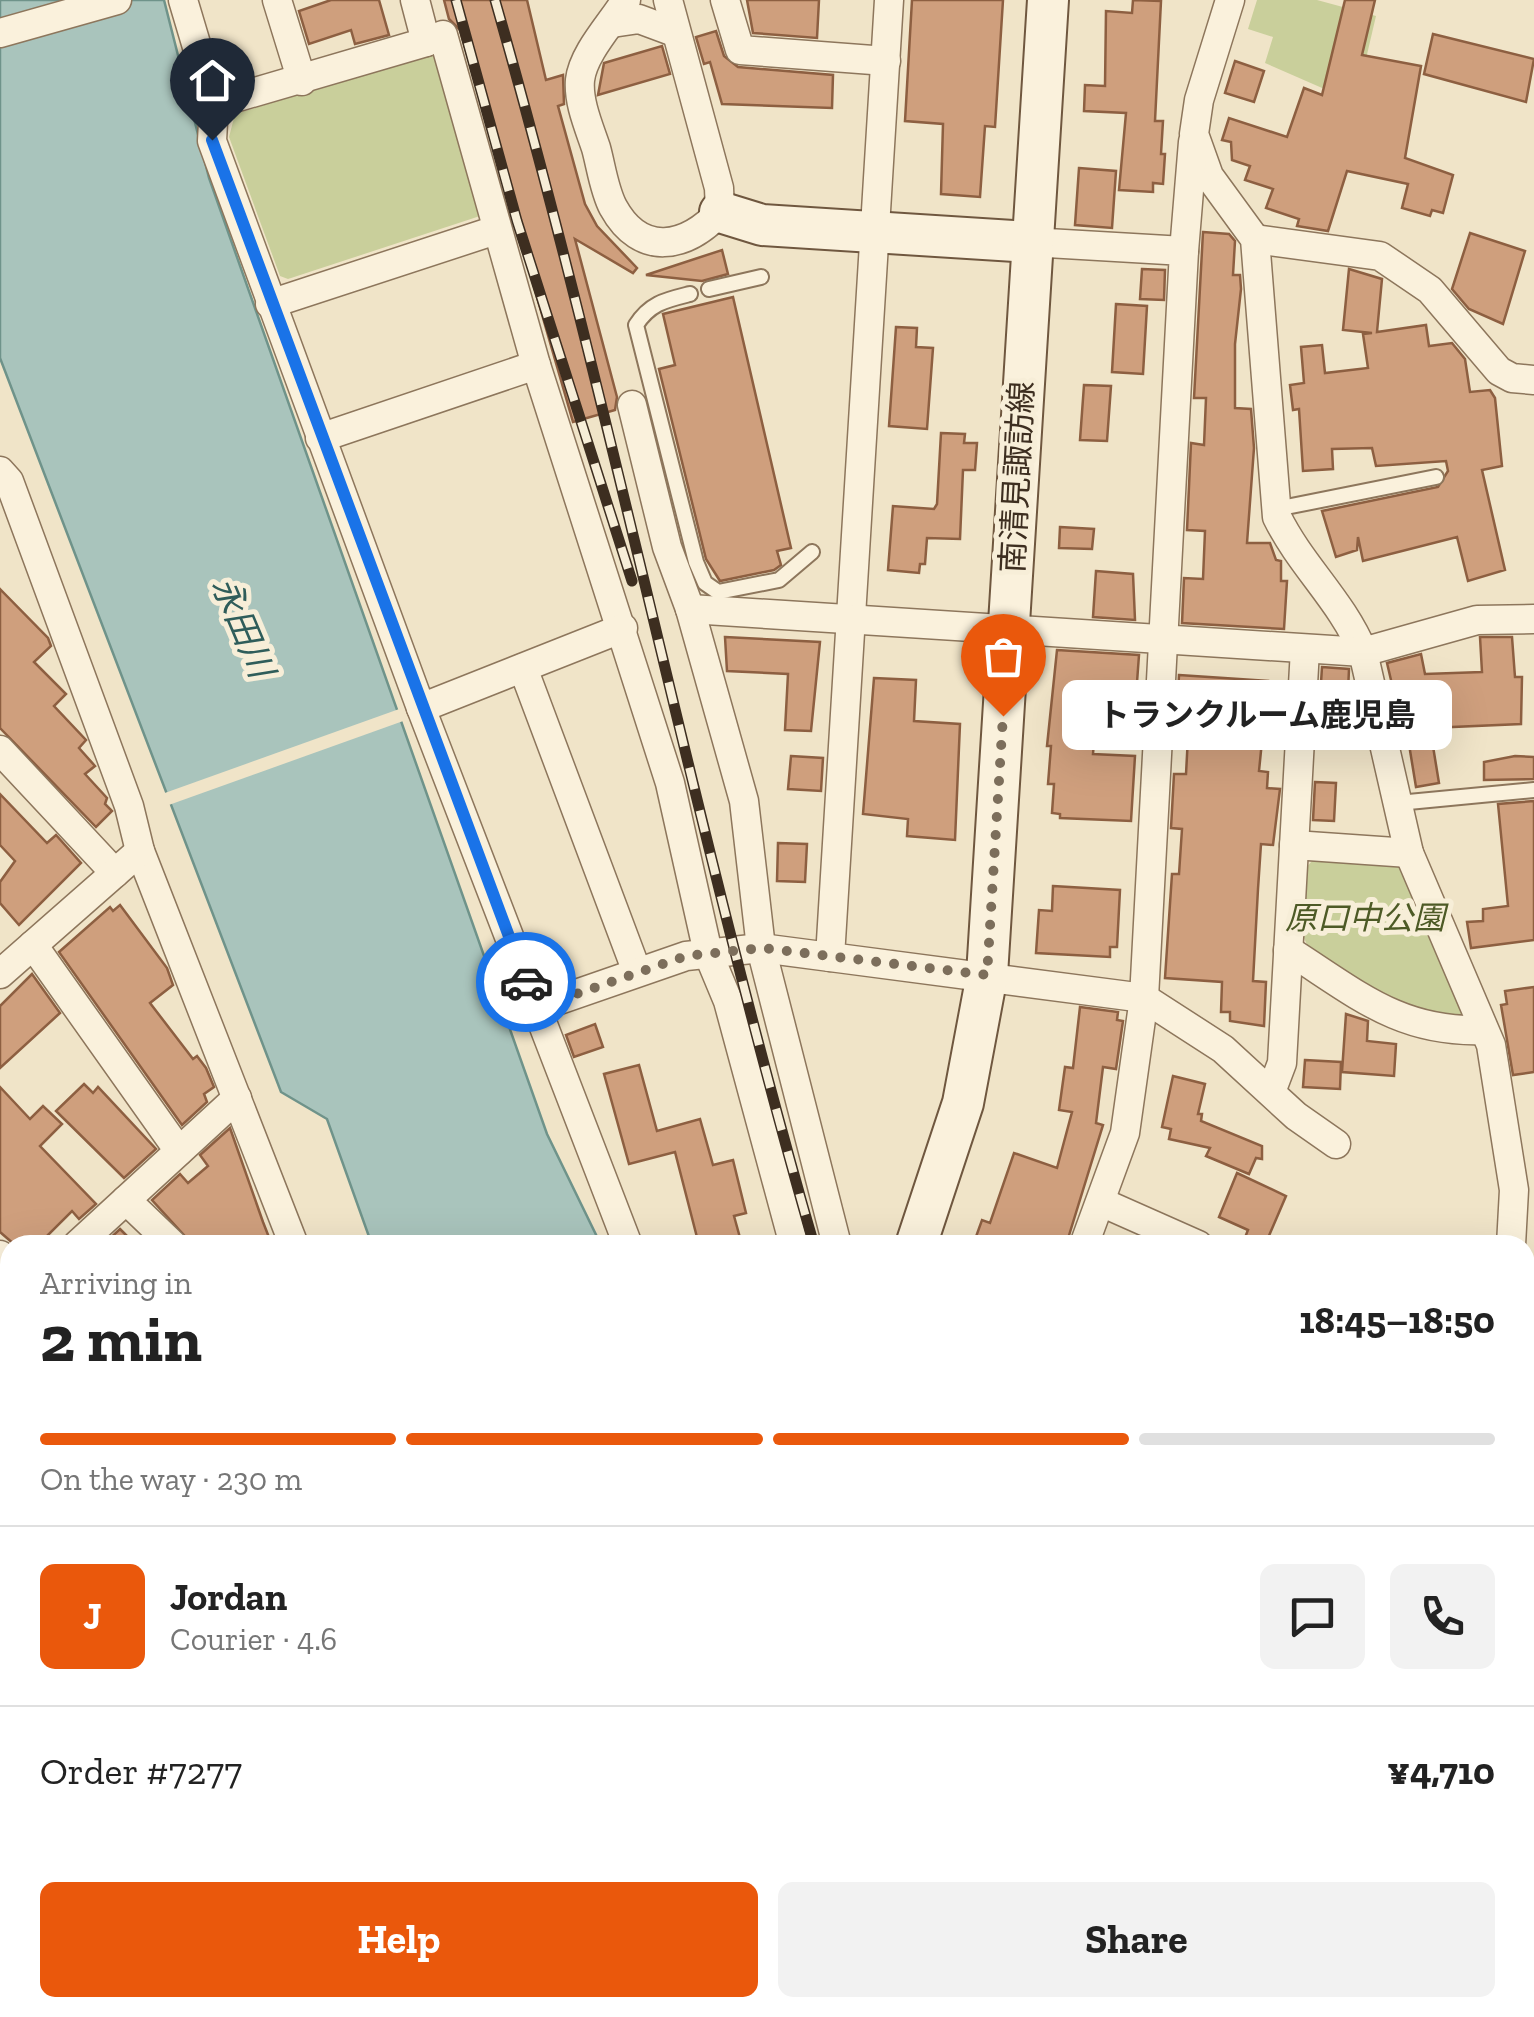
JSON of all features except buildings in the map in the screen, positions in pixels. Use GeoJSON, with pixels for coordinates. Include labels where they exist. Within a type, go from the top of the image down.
{"type":"FeatureCollection","features":[{"type":"Feature","properties":{"kind":"street"},"geometry":{"type":"LineString","coordinates":[[0,32],[117,0]]}},
{"type":"Feature","properties":{"kind":"street"},"geometry":{"type":"LineString","coordinates":[[184,0],[214,104],[212,140],[270,304],[420,708],[624,1235]]}},
{"type":"Feature","properties":{"kind":"street"},"geometry":{"type":"LineString","coordinates":[[277,0],[302,81]]}},
{"type":"Feature","properties":{"kind":"street"},"geometry":{"type":"LineString","coordinates":[[414,0],[426,42]]}},
{"type":"Feature","properties":{"kind":"street"},"geometry":{"type":"LineString","coordinates":[[668,0],[719,188],[720,212],[701,232],[670,243],[650,240],[630,228],[613,206],[582,102],[580,78],[619,11],[674,32]]}},
{"type":"Feature","properties":{"kind":"street"},"geometry":{"type":"LineString","coordinates":[[726,0],[740,50],[886,61]]}},
{"type":"Feature","properties":{"kind":"street"},"geometry":{"type":"LineString","coordinates":[[830,957],[890,0]]}},
{"type":"Feature","properties":{"kind":"street","name":"南清見諏訪線"},"geometry":{"type":"LineString","coordinates":[[919,1235],[962,1103],[976,1048],[987,975],[1048,0]]}},
{"type":"Feature","properties":{"kind":"street"},"geometry":{"type":"LineString","coordinates":[[1088,1235],[1124,1133],[1144,998],[1184,250],[1199,100],[1230,0]]}},
{"type":"Feature","properties":{"kind":"street"},"geometry":{"type":"LineString","coordinates":[[214,104],[302,81],[443,34],[536,365],[670,783],[708,954],[728,1001],[791,1235]]}},
{"type":"Feature","properties":{"kind":"street"},"geometry":{"type":"LineString","coordinates":[[1194,134],[1210,176],[1254,239],[1276,509],[1289,543],[1350,620],[1363,652],[1410,853],[1490,1045],[1524,1189],[1513,1235]]}},
{"type":"Feature","properties":{"kind":"street"},"geometry":{"type":"LineString","coordinates":[[720,212],[762,225],[1184,250]]}},
{"type":"Feature","properties":{"kind":"street"},"geometry":{"type":"LineString","coordinates":[[270,304],[496,230]]}},
{"type":"Feature","properties":{"kind":"street"},"geometry":{"type":"LineString","coordinates":[[1254,239],[1380,256],[1430,290],[1499,371],[1512,378],[1534,380]]}},
{"type":"Feature","properties":{"kind":"street"},"geometry":{"type":"LineString","coordinates":[[320,438],[536,365]]}},
{"type":"Feature","properties":{"kind":"street"},"geometry":{"type":"LineString","coordinates":[[632,405],[667,547],[690,610],[744,802],[762,948],[834,1235]]}},
{"type":"Feature","properties":{"kind":"street"},"geometry":{"type":"LineString","coordinates":[[0,471],[16,499],[129,806],[140,851],[290,1235]]}},
{"type":"Feature","properties":{"kind":"street"},"geometry":{"type":"LineString","coordinates":[[690,610],[1363,652],[1476,620],[1534,619]]}},
{"type":"Feature","properties":{"kind":"street"},"geometry":{"type":"LineString","coordinates":[[420,708],[623,628]]}},
{"type":"Feature","properties":{"kind":"street"},"geometry":{"type":"LineString","coordinates":[[1270,1092],[1282,1063],[1304,649]]}},
{"type":"Feature","properties":{"kind":"street"},"geometry":{"type":"LineString","coordinates":[[523,668],[637,972]]}},
{"type":"Feature","properties":{"kind":"street"},"geometry":{"type":"LineString","coordinates":[[0,750],[115,872]]}},
{"type":"Feature","properties":{"kind":"street"},"geometry":{"type":"LineString","coordinates":[[1294,845],[1410,853]]}},
{"type":"Feature","properties":{"kind":"street"},"geometry":{"type":"LineString","coordinates":[[0,974],[140,851]]}},
{"type":"Feature","properties":{"kind":"street"},"geometry":{"type":"LineString","coordinates":[[33,945],[179,1151]]}},
{"type":"Feature","properties":{"kind":"street"},"geometry":{"type":"LineString","coordinates":[[536,1008],[686,956],[762,948],[1144,998],[1223,1049],[1336,1144]]}},
{"type":"Feature","properties":{"kind":"street"},"geometry":{"type":"LineString","coordinates":[[1288,950],[1413,1024],[1444,1032],[1483,1030]]}},
{"type":"Feature","properties":{"kind":"street"},"geometry":{"type":"LineString","coordinates":[[87,1235],[237,1098]]}},
{"type":"Feature","properties":{"kind":"street"},"geometry":{"type":"LineString","coordinates":[[126,1200],[163,1235]]}},
{"type":"Feature","properties":{"kind":"street"},"geometry":{"type":"LineString","coordinates":[[1101,1202],[1175,1235]]}},
{"type":"Feature","properties":{"kind":"lane"},"geometry":{"type":"LineString","coordinates":[[709,289],[761,276]]}},
{"type":"Feature","properties":{"kind":"lane"},"geometry":{"type":"LineString","coordinates":[[690,294],[660,301],[645,311],[636,325],[696,562],[705,583],[718,592],[779,580],[812,552]]}},
{"type":"Feature","properties":{"kind":"lane"},"geometry":{"type":"LineString","coordinates":[[1276,509],[1436,477]]}},
{"type":"Feature","properties":{"kind":"lane"},"geometry":{"type":"LineString","coordinates":[[1398,803],[1534,790]]}},
{"type":"Feature","properties":{"kind":"green space"},"geometry":{"type":"Polygon","coordinates":[[[1257,0],[1317,0],[1376,16],[1358,93],[1329,91],[1265,63],[1273,37],[1248,29],[1257,0]]]}},
{"type":"Feature","properties":{"kind":"green space"},"geometry":{"type":"Polygon","coordinates":[[[436,53],[480,216],[288,279],[280,276],[229,137],[235,114],[436,53]]]}},
{"type":"Feature","properties":{"kind":"green space","name":"原口中公園"},"geometry":{"type":"Polygon","coordinates":[[[1312,861],[1396,864],[1407,876],[1464,1010],[1455,1022],[1387,999],[1308,947],[1301,931],[1305,869],[1312,861]]]}},
{"type":"Feature","properties":{"kind":"water","name":"永田川"},"geometry":{"type":"Polygon","coordinates":[[[0,0],[164,0],[209,178],[547,1134],[596,1235],[368,1235],[327,1119],[281,1092],[0,358],[0,0]]]}},
{"type":"Feature","properties":{"kind":"pier"},"geometry":{"type":"Polygon","coordinates":[[[402,708],[406,720],[166,806],[162,794],[402,708]]]}},
{"type":"Feature","properties":{"kind":"railway"},"geometry":{"type":"LineString","coordinates":[[456,0],[517,221],[632,581]]}},
{"type":"Feature","properties":{"kind":"railway"},"geometry":{"type":"LineString","coordinates":[[495,0],[578,310],[731,935],[811,1235]]}},
{"type":"Feature","properties":{"kind":"way so far"},"geometry":{"type":"LineString","coordinates":[[526,982],[536,1008],[686,956],[762,948],[987,975],[1003,716]]}},
{"type":"Feature","properties":{"kind":"place","name":"トランクルーム鹿児島"},"geometry":{"type":"Point","coordinates":[1003,716]}},
{"type":"Feature","properties":{"kind":"route"},"geometry":{"type":"LineString","coordinates":[[212,140],[420,708],[526,982]]}}]}
